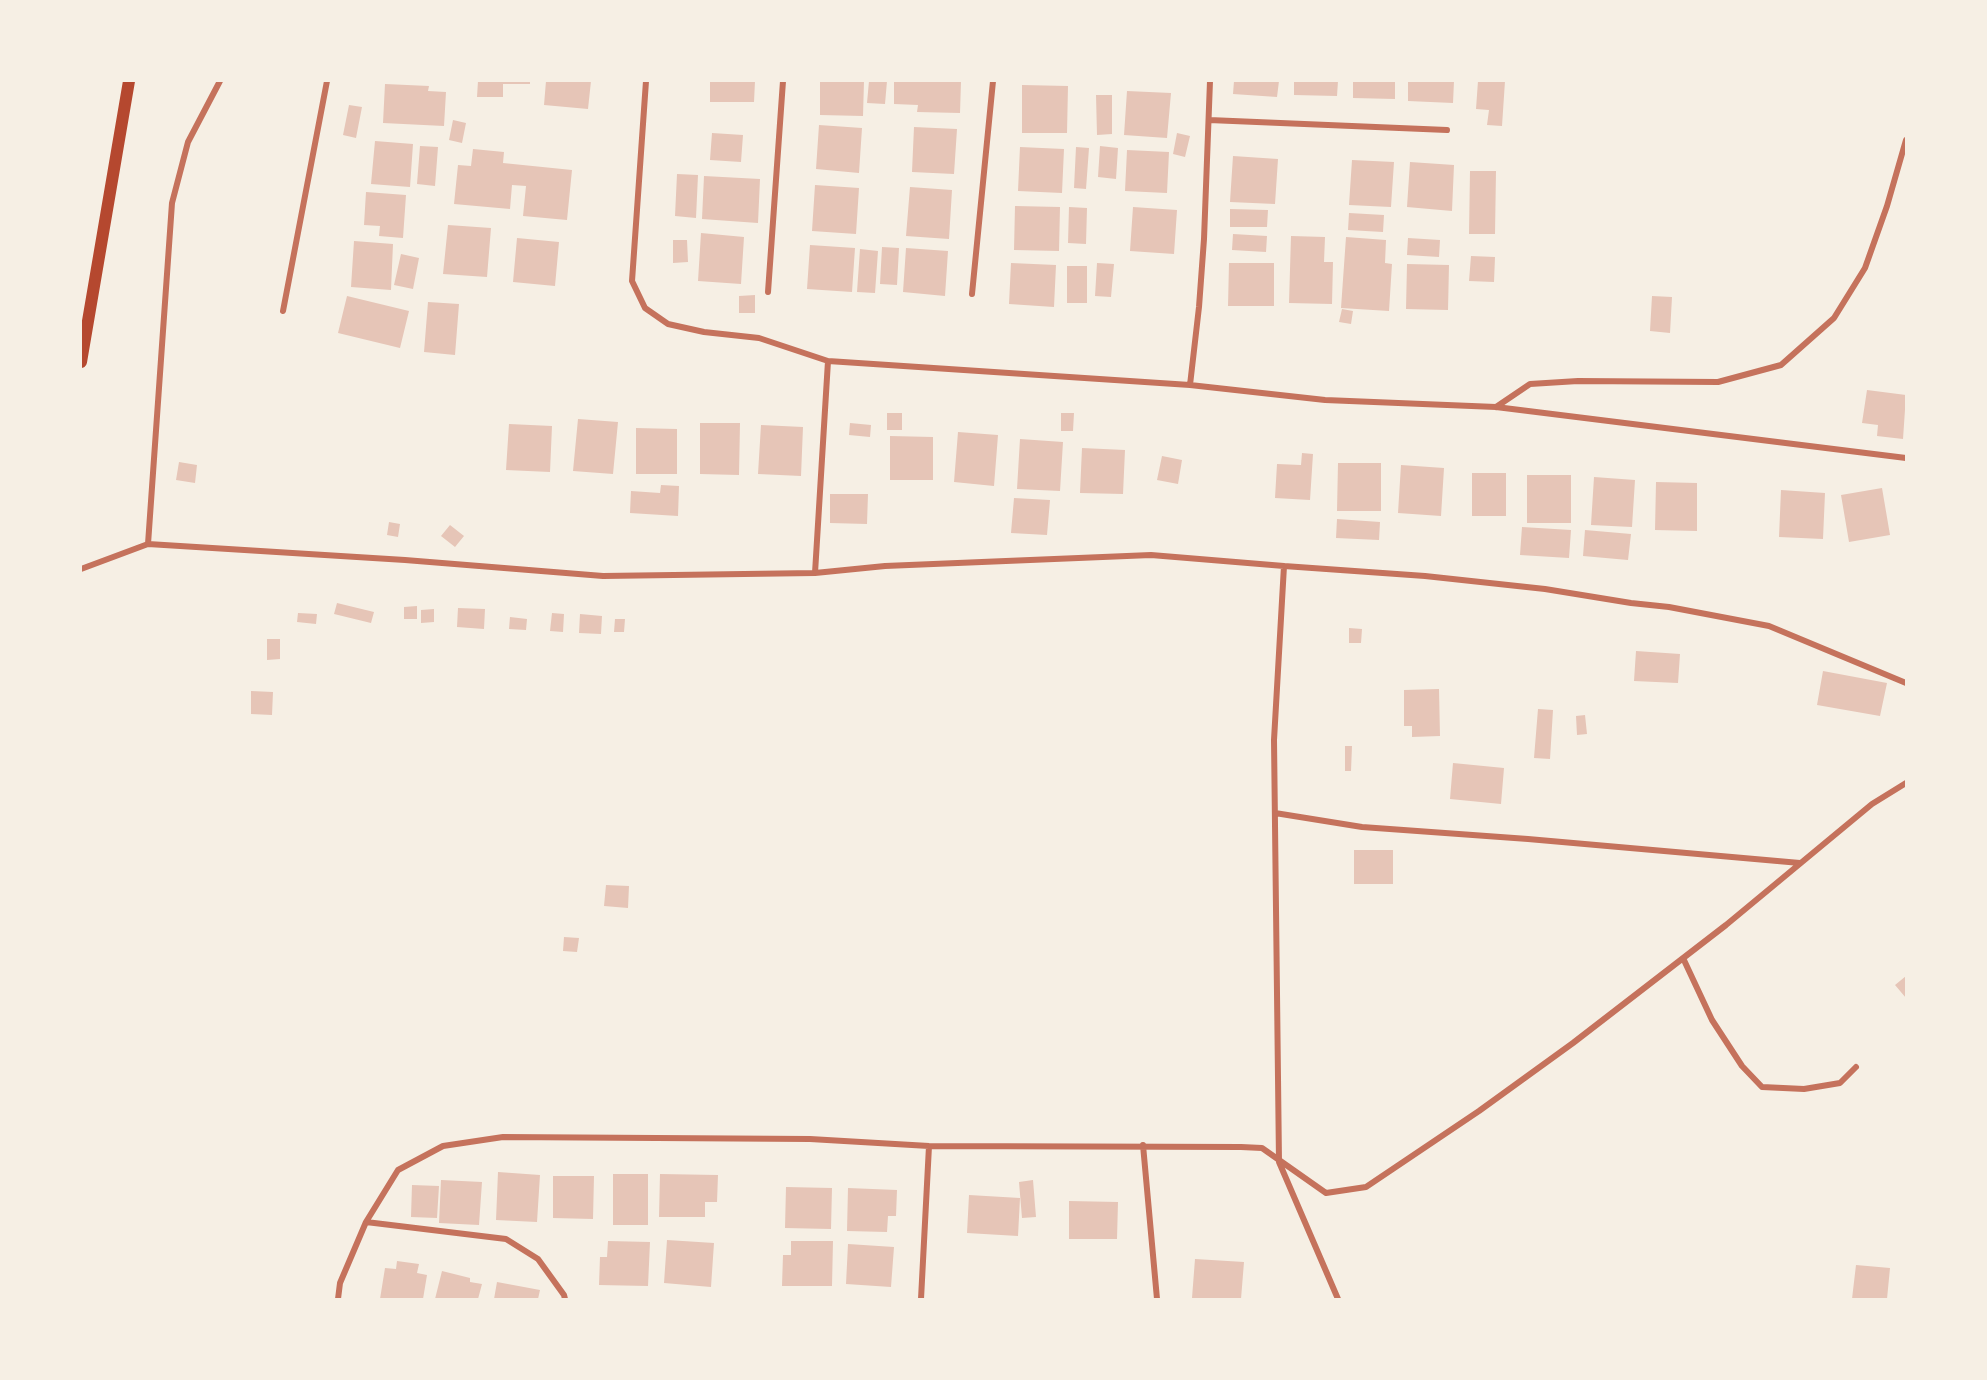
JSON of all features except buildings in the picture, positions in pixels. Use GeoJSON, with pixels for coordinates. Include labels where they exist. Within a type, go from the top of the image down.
{"type":"FeatureCollection","features":[{"type":"Feature","properties":{"kind":"main road"},"geometry":{"type":"LineString","coordinates":[[81,362],[129,81]]}},
{"type":"Feature","properties":{"kind":"street"},"geometry":{"type":"LineString","coordinates":[[148,544],[172,203],[188,142],[220,81]]}},
{"type":"Feature","properties":{"kind":"street"},"geometry":{"type":"LineString","coordinates":[[283,311],[327,81]]}},
{"type":"Feature","properties":{"kind":"street"},"geometry":{"type":"LineString","coordinates":[[646,81],[632,281],[645,308],[668,324],[704,332],[759,338],[828,361],[1190,385],[1325,400],[1496,407],[1906,458]]}},
{"type":"Feature","properties":{"kind":"street"},"geometry":{"type":"LineString","coordinates":[[768,292],[783,81]]}},
{"type":"Feature","properties":{"kind":"street"},"geometry":{"type":"LineString","coordinates":[[972,294],[993,81]]}},
{"type":"Feature","properties":{"kind":"street"},"geometry":{"type":"LineString","coordinates":[[1190,385],[1199,307],[1210,81]]}},
{"type":"Feature","properties":{"kind":"street"},"geometry":{"type":"LineString","coordinates":[[1209,120],[1447,130]]}},
{"type":"Feature","properties":{"kind":"street"},"geometry":{"type":"LineString","coordinates":[[1496,407],[1530,384],[1578,381],[1718,382],[1781,365],[1833,318],[1865,268],[1887,206],[1906,140]]}},
{"type":"Feature","properties":{"kind":"street"},"geometry":{"type":"LineString","coordinates":[[814,573],[828,361]]}},
{"type":"Feature","properties":{"kind":"street"},"geometry":{"type":"LineString","coordinates":[[81,569],[148,544],[405,560],[603,576],[814,573],[885,566],[1151,555],[1425,576],[1545,589],[1669,607],[1769,626],[1906,683]]}},
{"type":"Feature","properties":{"kind":"street"},"geometry":{"type":"LineString","coordinates":[[1284,566],[1274,740],[1279,1162],[1338,1299]]}},
{"type":"Feature","properties":{"kind":"street"},"geometry":{"type":"LineString","coordinates":[[338,1299],[340,1282],[366,1222],[398,1170],[443,1146],[503,1137],[810,1139],[929,1146],[1143,1145],[1262,1148],[1326,1193],[1366,1187],[1573,1043],[1683,958],[1872,804],[1906,783]]}},
{"type":"Feature","properties":{"kind":"street"},"geometry":{"type":"LineString","coordinates":[[1275,813],[1362,826],[1801,863]]}},
{"type":"Feature","properties":{"kind":"street"},"geometry":{"type":"LineString","coordinates":[[1683,958],[1712,1020],[1742,1066],[1762,1087],[1804,1089],[1840,1083],[1856,1067]]}},
{"type":"Feature","properties":{"kind":"street"},"geometry":{"type":"LineString","coordinates":[[1143,1145],[1157,1299]]}},
{"type":"Feature","properties":{"kind":"street"},"geometry":{"type":"LineString","coordinates":[[921,1299],[929,1146]]}},
{"type":"Feature","properties":{"kind":"street"},"geometry":{"type":"LineString","coordinates":[[366,1222],[506,1239],[538,1259],[565,1299]]}}]}
